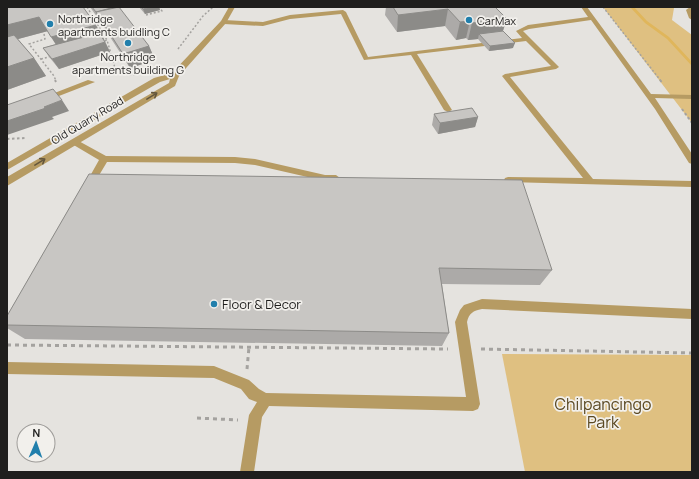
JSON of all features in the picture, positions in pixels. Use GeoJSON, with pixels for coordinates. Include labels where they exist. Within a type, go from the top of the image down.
{"type":"FeatureCollection","features":[{"type":"Feature","properties":{"kind":"street","name":"Old Quarry Road"},"geometry":{"type":"LineString","coordinates":[[7,182],[172,84],[175,75],[211,38],[224,22],[232,7]]}},
{"type":"Feature","properties":{"kind":"street","name":"Old Quarry Road"},"geometry":{"type":"LineString","coordinates":[[7,167],[157,80],[175,75]]}},
{"type":"Feature","properties":{"kind":"street"},"geometry":{"type":"LineString","coordinates":[[37,102],[91,82]]}},
{"type":"Feature","properties":{"kind":"lane"},"geometry":{"type":"LineString","coordinates":[[584,7],[650,96],[692,161]]}},
{"type":"Feature","properties":{"kind":"lane"},"geometry":{"type":"LineString","coordinates":[[692,8],[689,10],[692,18]]}},
{"type":"Feature","properties":{"kind":"lane"},"geometry":{"type":"LineString","coordinates":[[224,22],[263,24],[290,17],[343,12],[366,59],[528,39]]}},
{"type":"Feature","properties":{"kind":"lane"},"geometry":{"type":"LineString","coordinates":[[590,181],[505,76],[556,67],[519,30],[528,27],[592,18]]}},
{"type":"Feature","properties":{"kind":"lane"},"geometry":{"type":"LineString","coordinates":[[413,53],[448,110]]}},
{"type":"Feature","properties":{"kind":"lane"},"geometry":{"type":"LineString","coordinates":[[650,96],[692,97]]}},
{"type":"Feature","properties":{"kind":"lane"},"geometry":{"type":"LineString","coordinates":[[74,142],[104,159],[235,160],[255,162],[324,178],[348,178]]}},
{"type":"Feature","properties":{"kind":"lane"},"geometry":{"type":"LineString","coordinates":[[83,196],[104,159]]}},
{"type":"Feature","properties":{"kind":"lane"},"geometry":{"type":"LineString","coordinates":[[496,180],[692,184]]}},
{"type":"Feature","properties":{"kind":"lane"},"geometry":{"type":"LineString","coordinates":[[7,368],[214,372],[245,384],[254,394],[266,399],[474,404],[461,322],[463,312],[469,306],[482,304],[692,314]]}},
{"type":"Feature","properties":{"kind":"lane"},"geometry":{"type":"LineString","coordinates":[[247,472],[256,415],[266,399]]}},
{"type":"Feature","properties":{"kind":"path"},"geometry":{"type":"LineString","coordinates":[[87,7],[107,40],[115,68],[120,73],[128,76],[142,74]]}},
{"type":"Feature","properties":{"kind":"path"},"geometry":{"type":"LineString","coordinates":[[146,15],[162,11],[159,7]]}},
{"type":"Feature","properties":{"kind":"path"},"geometry":{"type":"LineString","coordinates":[[176,52],[204,16],[213,7]]}},
{"type":"Feature","properties":{"kind":"path"},"geometry":{"type":"LineString","coordinates":[[603,7],[692,123]]}},
{"type":"Feature","properties":{"kind":"path"},"geometry":{"type":"LineString","coordinates":[[49,33],[43,33],[45,39],[29,44],[54,76],[59,94]]}},
{"type":"Feature","properties":{"kind":"path"},"geometry":{"type":"LineString","coordinates":[[99,42],[107,40]]}},
{"type":"Feature","properties":{"kind":"path"},"geometry":{"type":"LineString","coordinates":[[41,59],[54,55]]}},
{"type":"Feature","properties":{"kind":"path"},"geometry":{"type":"LineString","coordinates":[[91,82],[87,80],[115,68]]}},
{"type":"Feature","properties":{"kind":"path"},"geometry":{"type":"LineString","coordinates":[[7,140],[23,139]]}},
{"type":"Feature","properties":{"kind":"path"},"geometry":{"type":"LineString","coordinates":[[7,345],[465,349],[692,353]]}},
{"type":"Feature","properties":{"kind":"green space"},"geometry":{"type":"Polygon","coordinates":[[[603,7],[674,8],[672,20],[692,35],[692,123],[603,7]]]}},
{"type":"Feature","properties":{"kind":"green space","name":"Chilpancingo Park"},"geometry":{"type":"Polygon","coordinates":[[[502,354],[692,355],[692,472],[525,472],[502,354]]]}},
{"type":"Feature","properties":{"kind":"building"},"geometry":{"type":"Polygon","coordinates":[[[7,7],[83,7],[96,25],[51,37],[39,17],[7,25],[7,7]]]}},
{"type":"Feature","properties":{"kind":"building"},"geometry":{"type":"Polygon","coordinates":[[[92,7],[115,7],[96,12],[92,7]]]}},
{"type":"Feature","properties":{"kind":"building"},"geometry":{"type":"Polygon","coordinates":[[[119,7],[149,46],[123,54],[96,12],[119,7]]]}},
{"type":"Feature","properties":{"kind":"building"},"geometry":{"type":"Polygon","coordinates":[[[393,7],[495,7],[507,19],[472,23],[470,21],[460,22],[448,9],[398,15],[393,7]]]}},
{"type":"Feature","properties":{"kind":"building"},"geometry":{"type":"Polygon","coordinates":[[[503,31],[515,43],[490,46],[479,34],[503,31]]]}},
{"type":"Feature","properties":{"kind":"building"},"geometry":{"type":"Polygon","coordinates":[[[99,33],[105,42],[52,59],[43,48],[99,33]]]}},
{"type":"Feature","properties":{"kind":"building"},"geometry":{"type":"Polygon","coordinates":[[[14,35],[34,58],[7,67],[7,37],[14,35]]]}},
{"type":"Feature","properties":{"kind":"building"},"geometry":{"type":"Polygon","coordinates":[[[53,89],[62,100],[44,107],[46,108],[7,121],[7,105],[53,89]]]}},
{"type":"Feature","properties":{"kind":"building"},"geometry":{"type":"Polygon","coordinates":[[[472,108],[478,117],[440,123],[434,114],[472,108]]]}},
{"type":"Feature","properties":{"kind":"building"},"geometry":{"type":"Polygon","coordinates":[[[89,174],[522,180],[552,270],[439,268],[449,333],[7,325],[7,316],[89,174]]]}},
{"type":"Feature","properties":{"kind":"waterway"},"geometry":{"type":"LineString","coordinates":[[632,7],[646,22],[668,38],[692,64]]}},
{"type":"Feature","properties":{"kind":"place","name":"CarMax"},"geometry":{"type":"Point","coordinates":[469,20]}},
{"type":"Feature","properties":{"kind":"place","name":"Northridge apartments buidling C"},"geometry":{"type":"Point","coordinates":[50,24]}},
{"type":"Feature","properties":{"kind":"place","name":"Northridge apartments building G"},"geometry":{"type":"Point","coordinates":[128,43]}},
{"type":"Feature","properties":{"kind":"place","name":"Floor & Decor"},"geometry":{"type":"Point","coordinates":[214,304]}}]}
